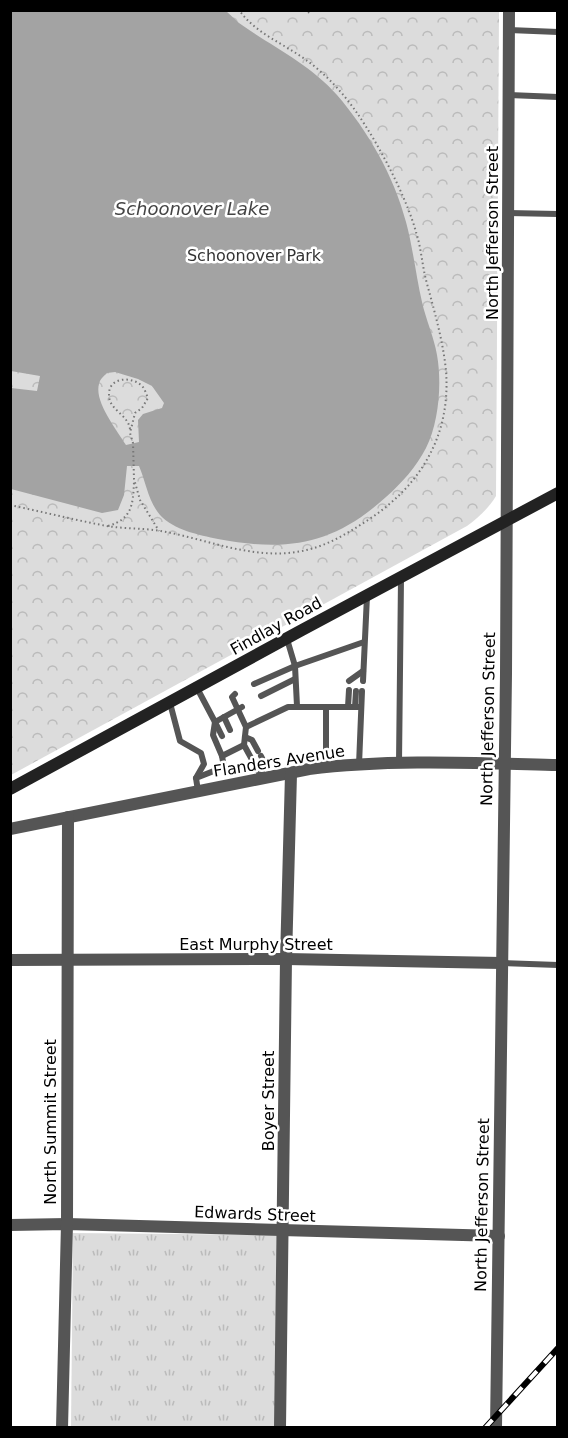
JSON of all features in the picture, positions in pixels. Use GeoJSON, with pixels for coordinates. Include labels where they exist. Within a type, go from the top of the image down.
{"type":"FeatureCollection","features":[{"type":"Feature","properties":{"kind":"main road","name":"Findlay Road"},"geometry":{"type":"LineString","coordinates":[[10,789],[558,494]]}},
{"type":"Feature","properties":{"kind":"street","name":"North Jefferson Street"},"geometry":{"type":"LineString","coordinates":[[496,1428],[504,764],[509,10]]}},
{"type":"Feature","properties":{"kind":"street","name":"Flanders Avenue"},"geometry":{"type":"LineString","coordinates":[[10,830],[261,777],[326,767],[399,764],[558,765]]}},
{"type":"Feature","properties":{"kind":"street","name":"Boyer Street"},"geometry":{"type":"LineString","coordinates":[[280,1428],[286,958],[291,774]]}},
{"type":"Feature","properties":{"kind":"street","name":"North Summit Street"},"geometry":{"type":"LineString","coordinates":[[62,1428],[67,1224],[68,817]]}},
{"type":"Feature","properties":{"kind":"street","name":"East Murphy Street"},"geometry":{"type":"LineString","coordinates":[[10,960],[286,958],[502,963]]}},
{"type":"Feature","properties":{"kind":"street","name":"Edwards Street"},"geometry":{"type":"LineString","coordinates":[[10,1225],[67,1224],[499,1236]]}},
{"type":"Feature","properties":{"kind":"lane"},"geometry":{"type":"LineString","coordinates":[[509,30],[558,32]]}},
{"type":"Feature","properties":{"kind":"lane"},"geometry":{"type":"LineString","coordinates":[[509,95],[558,97]]}},
{"type":"Feature","properties":{"kind":"lane"},"geometry":{"type":"LineString","coordinates":[[508,213],[558,214]]}},
{"type":"Feature","properties":{"kind":"lane"},"geometry":{"type":"LineString","coordinates":[[399,764],[401,578]]}},
{"type":"Feature","properties":{"kind":"lane"},"geometry":{"type":"LineString","coordinates":[[358,678],[364,642],[367,596]]}},
{"type":"Feature","properties":{"kind":"lane"},"geometry":{"type":"LineString","coordinates":[[287,639],[294,666],[297,705]]}},
{"type":"Feature","properties":{"kind":"lane"},"geometry":{"type":"LineString","coordinates":[[254,684],[294,666],[364,642]]}},
{"type":"Feature","properties":{"kind":"lane"},"geometry":{"type":"LineString","coordinates":[[261,696],[295,679]]}},
{"type":"Feature","properties":{"kind":"lane"},"geometry":{"type":"LineString","coordinates":[[197,688],[222,736]]}},
{"type":"Feature","properties":{"kind":"lane"},"geometry":{"type":"LineString","coordinates":[[355,707],[356,690],[358,765]]}},
{"type":"Feature","properties":{"kind":"lane"},"geometry":{"type":"LineString","coordinates":[[222,756],[228,749],[240,745],[245,737],[246,727],[240,708],[232,697],[235,694]]}},
{"type":"Feature","properties":{"kind":"lane"},"geometry":{"type":"LineString","coordinates":[[170,703],[180,741],[201,753],[204,764],[196,777],[198,791]]}},
{"type":"Feature","properties":{"kind":"lane"},"geometry":{"type":"LineString","coordinates":[[246,727],[288,706],[355,707]]}},
{"type":"Feature","properties":{"kind":"lane"},"geometry":{"type":"LineString","coordinates":[[326,707],[326,767]]}},
{"type":"Feature","properties":{"kind":"lane"},"geometry":{"type":"LineString","coordinates":[[215,722],[240,708]]}},
{"type":"Feature","properties":{"kind":"lane"},"geometry":{"type":"LineString","coordinates":[[224,717],[230,730]]}},
{"type":"Feature","properties":{"kind":"lane"},"geometry":{"type":"LineString","coordinates":[[196,777],[224,767],[213,735],[215,722]]}},
{"type":"Feature","properties":{"kind":"lane"},"geometry":{"type":"LineString","coordinates":[[245,737],[252,740],[265,764],[261,777]]}},
{"type":"Feature","properties":{"kind":"lane"},"geometry":{"type":"LineString","coordinates":[[240,745],[261,777]]}},
{"type":"Feature","properties":{"kind":"lane"},"geometry":{"type":"LineString","coordinates":[[502,963],[558,965]]}},
{"type":"Feature","properties":{"kind":"path"},"geometry":{"type":"LineString","coordinates":[[10,505],[107,526],[159,531],[221,546],[258,552],[295,552],[320,547],[344,536],[386,507],[404,492],[421,472],[435,441],[446,401],[446,374],[442,344],[416,231],[382,154],[357,112],[334,85],[307,60],[261,32],[239,10]]}},
{"type":"Feature","properties":{"kind":"path"},"geometry":{"type":"LineString","coordinates":[[304,10],[310,14]]}},
{"type":"Feature","properties":{"kind":"path"},"geometry":{"type":"LineString","coordinates":[[107,526],[121,522],[129,513],[134,495],[133,443],[127,417],[111,404],[108,393],[112,385],[119,380],[138,383],[144,388],[148,398],[147,403],[135,413],[130,429]]}},
{"type":"Feature","properties":{"kind":"path"},"geometry":{"type":"LineString","coordinates":[[134,479],[140,500],[159,531]]}},
{"type":"Feature","properties":{"kind":"green space","name":"Schoonover Lake"},"geometry":{"type":"Polygon","coordinates":[[[11,11],[499,11],[496,496],[490,505],[467,526],[11,775],[11,11]]]}},
{"type":"Feature","properties":{"kind":"green space"},"geometry":{"type":"Polygon","coordinates":[[[73,1233],[277,1235],[275,1427],[71,1428],[73,1233]]]}},
{"type":"Feature","properties":{"kind":"water","name":"Schoonover Lake"},"geometry":{"type":"Polygon","coordinates":[[[11,10],[226,11],[239,23],[303,65],[326,84],[348,109],[379,155],[395,188],[406,222],[422,302],[437,355],[439,390],[437,415],[426,448],[418,462],[386,497],[347,526],[328,535],[308,541],[266,545],[211,537],[172,525],[156,510],[139,466],[127,466],[124,495],[118,510],[102,513],[11,489],[11,388],[37,391],[40,376],[11,371],[11,10]],[[115,372],[107,373],[99,384],[98,391],[103,407],[126,445],[139,442],[138,420],[143,414],[162,408],[164,403],[152,386],[115,372]]]}},
{"type":"Feature","properties":{"kind":"railway"},"geometry":{"type":"LineString","coordinates":[[485,1428],[558,1348]]}},
{"type":"Feature","properties":{"kind":"park label","name":"Schoonover Park"},"geometry":{"type":"Point","coordinates":[254,255]}}]}
